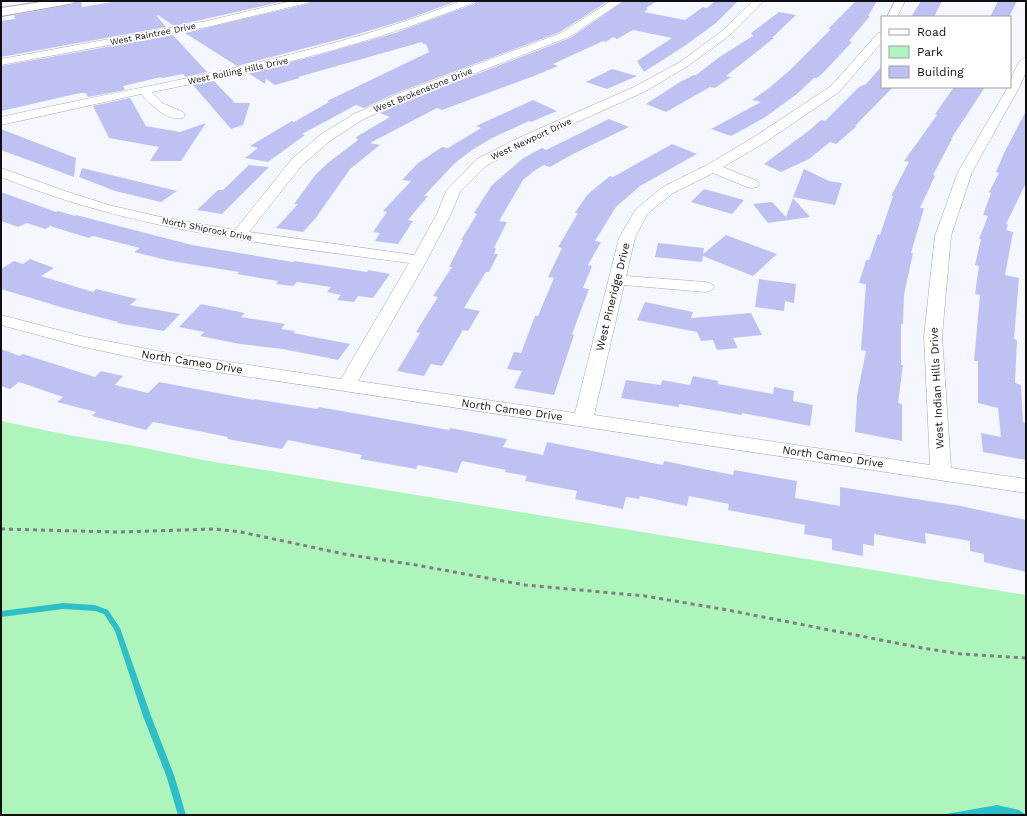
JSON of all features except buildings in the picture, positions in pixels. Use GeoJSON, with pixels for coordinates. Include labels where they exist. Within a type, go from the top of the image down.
{"type":"FeatureCollection","features":[{"type":"Feature","properties":{"kind":"street"},"geometry":{"type":"LineString","coordinates":[[1,12],[69,1]]}},
{"type":"Feature","properties":{"kind":"street","name":"West Raintree Drive"},"geometry":{"type":"LineString","coordinates":[[1,62],[207,24],[304,1]]}},
{"type":"Feature","properties":{"kind":"street","name":"West Rolling Hills Drive"},"geometry":{"type":"LineString","coordinates":[[1,121],[255,68],[331,50],[405,26],[470,1]]}},
{"type":"Feature","properties":{"kind":"street","name":"West Brokenstone Drive"},"geometry":{"type":"LineString","coordinates":[[238,236],[297,162],[325,138],[358,117],[399,98],[565,35],[618,1]]}},
{"type":"Feature","properties":{"kind":"street","name":"West Newport Drive"},"geometry":{"type":"LineString","coordinates":[[346,386],[419,260],[444,214],[453,191],[482,162],[519,142],[640,89],[684,64],[726,33],[760,1]]}},
{"type":"Feature","properties":{"kind":"street"},"geometry":{"type":"LineString","coordinates":[[892,16],[900,1]]}},
{"type":"Feature","properties":{"kind":"street","name":"West Pineridge Drive"},"geometry":{"type":"LineString","coordinates":[[582,420],[627,238],[641,212],[668,190],[712,168],[759,140],[835,89],[881,36]]}},
{"type":"Feature","properties":{"kind":"street","name":"West Indian Hills Drive"},"geometry":{"type":"LineString","coordinates":[[942,473],[933,336],[943,236],[965,172],[1013,88],[1026,60]]}},
{"type":"Feature","properties":{"kind":"street"},"geometry":{"type":"LineString","coordinates":[[144,90],[158,106],[179,115]]}},
{"type":"Feature","properties":{"kind":"street"},"geometry":{"type":"LineString","coordinates":[[712,168],[752,184]]}},
{"type":"Feature","properties":{"kind":"street","name":"North Shiprock Drive"},"geometry":{"type":"LineString","coordinates":[[1,172],[44,189],[119,212],[238,236],[419,260]]}},
{"type":"Feature","properties":{"kind":"street"},"geometry":{"type":"LineString","coordinates":[[617,280],[706,286]]}},
{"type":"Feature","properties":{"kind":"street","name":"North Cameo Drive"},"geometry":{"type":"LineString","coordinates":[[1,320],[79,342],[163,358],[1026,486]]}},
{"type":"Feature","properties":{"kind":"path"},"geometry":{"type":"LineString","coordinates":[[1,529],[116,532],[215,528],[241,532],[344,554],[416,565],[525,585],[645,596],[722,609],[922,648],[968,655],[1026,658]]}},
{"type":"Feature","properties":{"kind":"green space"},"geometry":{"type":"Polygon","coordinates":[[[1,421],[203,460],[1026,595],[1026,815],[1,815],[1,421]]]}},
{"type":"Feature","properties":{"kind":"water"},"geometry":{"type":"Polygon","coordinates":[[[997,805],[1019,810],[1026,815],[941,815],[997,805]]]}},
{"type":"Feature","properties":{"kind":"waterway"},"geometry":{"type":"LineString","coordinates":[[1,614],[63,606],[95,608],[106,612],[118,630],[147,716],[170,775],[182,815]]}}]}
